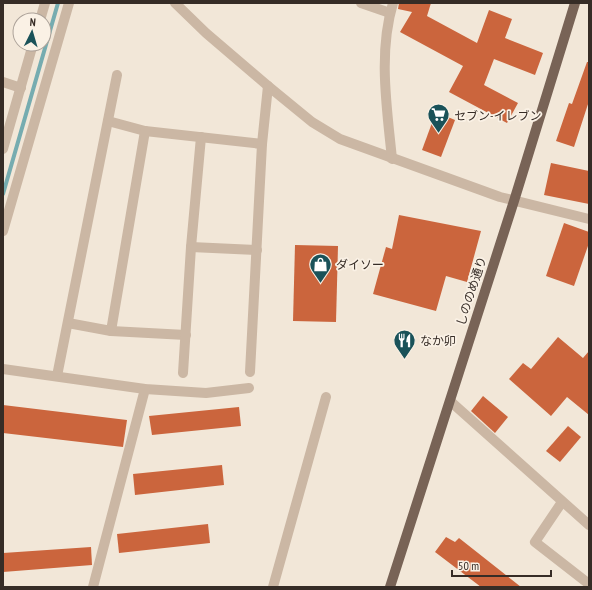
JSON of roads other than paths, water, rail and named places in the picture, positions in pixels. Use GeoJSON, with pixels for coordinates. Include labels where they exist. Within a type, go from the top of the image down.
{"type":"FeatureCollection","features":[{"type":"Feature","properties":{"kind":"main road","name":"しののめ通り"},"geometry":{"type":"LineString","coordinates":[[390,587],[514,201],[575,3]]}},
{"type":"Feature","properties":{"kind":"street"},"geometry":{"type":"LineString","coordinates":[[3,231],[69,3]]}},
{"type":"Feature","properties":{"kind":"street"},"geometry":{"type":"LineString","coordinates":[[175,3],[206,34],[268,86],[312,122],[340,140],[514,201],[589,219]]}},
{"type":"Feature","properties":{"kind":"street"},"geometry":{"type":"LineString","coordinates":[[361,3],[392,8],[386,42],[385,78],[392,159]]}},
{"type":"Feature","properties":{"kind":"street"},"geometry":{"type":"LineString","coordinates":[[3,149],[31,52]]}},
{"type":"Feature","properties":{"kind":"street"},"geometry":{"type":"LineString","coordinates":[[57,376],[117,74]]}},
{"type":"Feature","properties":{"kind":"street"},"geometry":{"type":"LineString","coordinates":[[3,82],[21,88]]}},
{"type":"Feature","properties":{"kind":"street"},"geometry":{"type":"LineString","coordinates":[[250,372],[262,144],[268,86]]}},
{"type":"Feature","properties":{"kind":"street"},"geometry":{"type":"LineString","coordinates":[[108,121],[146,132],[262,144]]}},
{"type":"Feature","properties":{"kind":"street"},"geometry":{"type":"LineString","coordinates":[[111,331],[146,132]]}},
{"type":"Feature","properties":{"kind":"street"},"geometry":{"type":"LineString","coordinates":[[183,373],[191,247],[201,138]]}},
{"type":"Feature","properties":{"kind":"street"},"geometry":{"type":"LineString","coordinates":[[191,247],[257,250]]}},
{"type":"Feature","properties":{"kind":"street"},"geometry":{"type":"LineString","coordinates":[[68,323],[111,331],[186,336]]}},
{"type":"Feature","properties":{"kind":"street"},"geometry":{"type":"LineString","coordinates":[[3,369],[145,389],[206,393],[249,388]]}},
{"type":"Feature","properties":{"kind":"street"},"geometry":{"type":"LineString","coordinates":[[93,587],[145,389]]}},
{"type":"Feature","properties":{"kind":"street"},"geometry":{"type":"LineString","coordinates":[[273,587],[326,397]]}},
{"type":"Feature","properties":{"kind":"street"},"geometry":{"type":"LineString","coordinates":[[450,401],[589,525]]}},
{"type":"Feature","properties":{"kind":"street"},"geometry":{"type":"LineString","coordinates":[[562,502],[535,542],[589,584]]}},
{"type":"Feature","properties":{"kind":"waterway"},"geometry":{"type":"LineString","coordinates":[[3,194],[58,3]]}},
{"type":"Feature","properties":{"kind":"place","name":"セブン-イレブン"},"geometry":{"type":"Point","coordinates":[439,134]}},
{"type":"Feature","properties":{"kind":"place","name":"ダイソー"},"geometry":{"type":"Point","coordinates":[320,284]}},
{"type":"Feature","properties":{"kind":"place","name":"なか卯"},"geometry":{"type":"Point","coordinates":[404,360]}}]}
